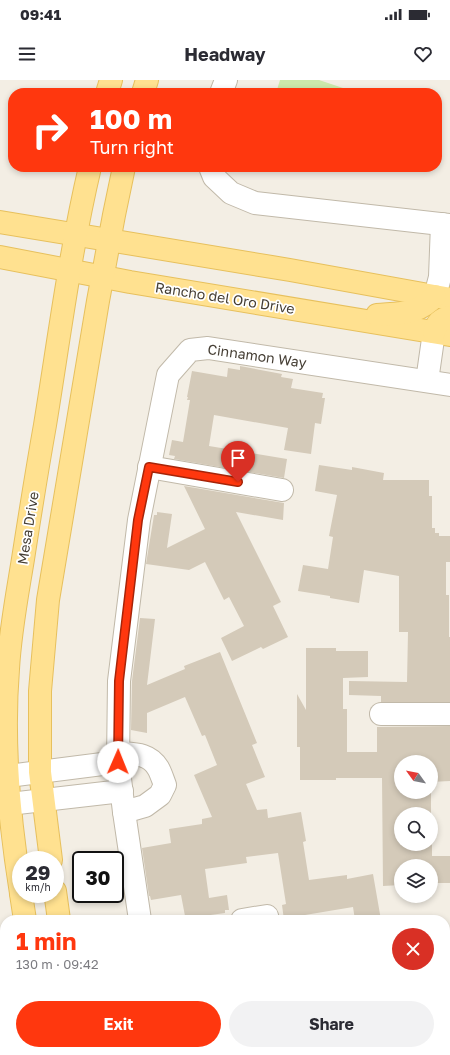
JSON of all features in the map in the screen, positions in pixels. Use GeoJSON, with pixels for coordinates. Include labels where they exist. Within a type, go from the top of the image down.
{"type":"FeatureCollection","features":[{"type":"Feature","properties":{"kind":"main road","name":"Mesa Drive"},"geometry":{"type":"LineString","coordinates":[[14,851],[5,804],[3,777],[8,668],[15,606],[76,235],[89,172]]}},
{"type":"Feature","properties":{"kind":"main road"},"geometry":{"type":"LineString","coordinates":[[50,851],[40,772],[40,691],[48,600],[102,277],[123,172]]}},
{"type":"Feature","properties":{"kind":"main road"},"geometry":{"type":"LineString","coordinates":[[0,222],[290,270],[443,298]]}},
{"type":"Feature","properties":{"kind":"main road","name":"Rancho del Oro Drive"},"geometry":{"type":"LineString","coordinates":[[0,257],[130,282],[442,334]]}},
{"type":"Feature","properties":{"kind":"main road"},"geometry":{"type":"LineString","coordinates":[[348,318],[411,312],[443,298]]}},
{"type":"Feature","properties":{"kind":"main road"},"geometry":{"type":"LineString","coordinates":[[442,334],[436,326],[439,322],[450,317]]}},
{"type":"Feature","properties":{"kind":"main road","name":"Mesa Drive"},"geometry":{"type":"LineString","coordinates":[[23,903],[25,915]]}},
{"type":"Feature","properties":{"kind":"main road"},"geometry":{"type":"LineString","coordinates":[[57,903],[58,915]]}},
{"type":"Feature","properties":{"kind":"street"},"geometry":{"type":"LineString","coordinates":[[212,172],[214,177],[231,193],[255,203],[446,224],[440,277],[443,298]]}},
{"type":"Feature","properties":{"kind":"street"},"geometry":{"type":"LineString","coordinates":[[427,381],[442,334]]}},
{"type":"Feature","properties":{"kind":"street","name":"Cinnamon Way"},"geometry":{"type":"LineString","coordinates":[[139,915],[118,758],[119,681],[138,520],[168,375],[190,350],[208,348],[450,385]]}},
{"type":"Feature","properties":{"kind":"street"},"geometry":{"type":"LineString","coordinates":[[149,467],[282,490]]}},
{"type":"Feature","properties":{"kind":"street"},"geometry":{"type":"LineString","coordinates":[[381,714],[450,714]]}},
{"type":"Feature","properties":{"kind":"street"},"geometry":{"type":"LineString","coordinates":[[3,777],[140,754],[151,759],[158,768],[165,785],[160,795],[145,806],[123,801],[44,800],[5,804]]}},
{"type":"Feature","properties":{"kind":"green space"},"geometry":{"type":"Polygon","coordinates":[[[280,80],[319,80],[343,88],[278,88],[280,80]]]}},
{"type":"Feature","properties":{"kind":"building"},"geometry":{"type":"Polygon","coordinates":[[[240,366],[282,374],[281,377],[293,379],[291,388],[323,393],[322,398],[325,398],[321,424],[315,423],[311,454],[284,450],[288,428],[214,415],[209,446],[287,459],[284,478],[174,459],[175,456],[169,455],[172,440],[183,442],[190,400],[187,400],[187,397],[192,371],[227,377],[228,368],[240,370],[240,366]]]}},
{"type":"Feature","properties":{"kind":"building"},"geometry":{"type":"Polygon","coordinates":[[[319,465],[352,470],[352,467],[384,473],[383,480],[429,480],[429,496],[432,496],[432,528],[435,528],[435,533],[439,533],[439,536],[450,536],[450,562],[446,562],[446,595],[449,595],[450,702],[381,702],[381,696],[349,695],[349,681],[407,682],[408,632],[399,632],[399,576],[364,570],[359,603],[330,598],[330,596],[298,591],[303,565],[328,569],[333,537],[329,536],[337,495],[315,491],[319,465]]]}},
{"type":"Feature","properties":{"kind":"building"},"geometry":{"type":"Polygon","coordinates":[[[184,486],[284,503],[283,520],[236,512],[281,602],[273,606],[288,637],[263,649],[261,647],[232,661],[221,638],[244,626],[229,597],[224,600],[205,562],[189,570],[146,564],[154,515],[157,515],[157,512],[172,514],[167,548],[205,529],[184,486]]]}},
{"type":"Feature","properties":{"kind":"building"},"geometry":{"type":"Polygon","coordinates":[[[140,618],[155,619],[147,685],[185,669],[184,666],[220,652],[257,743],[252,745],[265,777],[246,784],[257,810],[267,809],[268,818],[301,812],[306,841],[303,842],[309,880],[347,875],[347,879],[373,874],[380,915],[354,915],[353,907],[305,915],[283,915],[282,905],[286,904],[278,853],[246,857],[247,863],[205,869],[209,898],[227,895],[229,910],[225,910],[225,913],[211,915],[185,915],[181,895],[151,900],[149,896],[142,848],[171,843],[169,829],[202,824],[202,819],[212,817],[194,775],[217,765],[205,735],[202,736],[185,697],[147,713],[147,733],[131,730],[132,681],[140,618]]]}},
{"type":"Feature","properties":{"kind":"building"},"geometry":{"type":"Polygon","coordinates":[[[306,648],[336,648],[336,651],[368,651],[368,677],[343,678],[343,709],[347,709],[347,752],[377,752],[377,727],[450,726],[450,781],[438,782],[438,755],[394,755],[394,799],[431,799],[431,807],[394,807],[394,851],[432,851],[432,856],[450,856],[450,883],[438,883],[438,859],[394,859],[394,885],[383,886],[382,778],[300,780],[300,747],[297,747],[297,694],[306,710],[306,648]]]}},
{"type":"Feature","properties":{"kind":"route"},"geometry":{"type":"LineString","coordinates":[[118,762],[119,681],[138,520],[149,467],[238,482]]}}]}
